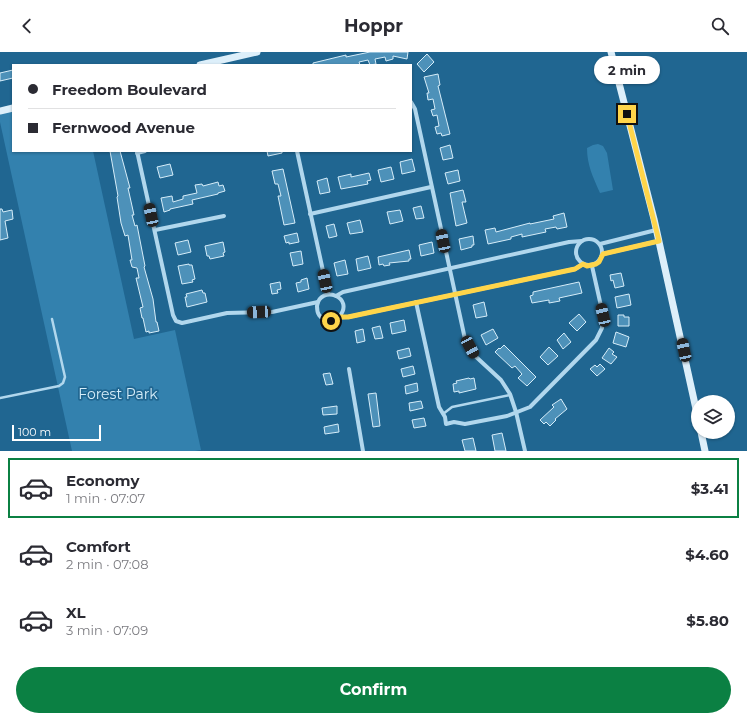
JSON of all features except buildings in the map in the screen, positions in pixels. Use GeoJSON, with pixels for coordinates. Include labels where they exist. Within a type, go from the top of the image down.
{"type":"FeatureCollection","features":[{"type":"Feature","properties":{"kind":"street"},"geometry":{"type":"LineString","coordinates":[[204,64],[257,52]]}},
{"type":"Feature","properties":{"kind":"street"},"geometry":{"type":"LineString","coordinates":[[611,52],[659,241],[693,395]]}},
{"type":"Feature","properties":{"kind":"street"},"geometry":{"type":"LineString","coordinates":[[412,105],[415,109],[465,339],[474,355],[501,380],[511,394],[524,451]]}},
{"type":"Feature","properties":{"kind":"street"},"geometry":{"type":"LineString","coordinates":[[0,111],[12,108]]}},
{"type":"Feature","properties":{"kind":"street"},"geometry":{"type":"LineString","coordinates":[[137,152],[173,315],[176,321],[182,323],[227,314],[272,312],[318,302],[328,294],[336,296],[342,302],[342,314],[339,317]]}},
{"type":"Feature","properties":{"kind":"street"},"geometry":{"type":"LineString","coordinates":[[297,152],[328,294]]}},
{"type":"Feature","properties":{"kind":"street"},"geometry":{"type":"LineString","coordinates":[[310,214],[432,186]]}},
{"type":"Feature","properties":{"kind":"street"},"geometry":{"type":"LineString","coordinates":[[155,230],[224,216]]}},
{"type":"Feature","properties":{"kind":"street"},"geometry":{"type":"LineString","coordinates":[[600,244],[656,230]]}},
{"type":"Feature","properties":{"kind":"street"},"geometry":{"type":"LineString","coordinates":[[336,296],[342,292],[569,242],[582,242],[590,239],[600,244],[603,250],[603,254],[599,262],[592,266],[583,264],[577,258],[576,249],[582,242]]}},
{"type":"Feature","properties":{"kind":"street"},"geometry":{"type":"LineString","coordinates":[[603,254],[659,241]]}},
{"type":"Feature","properties":{"kind":"street"},"geometry":{"type":"LineString","coordinates":[[318,302],[317,311],[322,318],[331,321],[339,317],[348,317],[575,269],[583,264]]}},
{"type":"Feature","properties":{"kind":"street"},"geometry":{"type":"LineString","coordinates":[[416,302],[439,407],[446,424],[454,422],[465,424],[507,416],[530,407],[596,340],[602,328],[603,315],[592,266]]}},
{"type":"Feature","properties":{"kind":"street"},"geometry":{"type":"LineString","coordinates":[[349,369],[363,451]]}},
{"type":"Feature","properties":{"kind":"street"},"geometry":{"type":"LineString","coordinates":[[702,439],[705,451]]}},
{"type":"Feature","properties":{"kind":"lane"},"geometry":{"type":"LineString","coordinates":[[0,398],[59,386],[63,383],[65,377],[52,319]]}},
{"type":"Feature","properties":{"kind":"lane"},"geometry":{"type":"LineString","coordinates":[[443,414],[452,406],[511,394]]}},
{"type":"Feature","properties":{"kind":"green space","name":"Forest Park"},"geometry":{"type":"Polygon","coordinates":[[[12,111],[12,152],[93,152],[134,339],[175,330],[201,450],[72,451],[0,122],[0,113],[12,111]]]}},
{"type":"Feature","properties":{"kind":"green space"},"geometry":{"type":"Polygon","coordinates":[[[598,144],[603,146],[607,153],[613,190],[600,193],[589,165],[587,154],[587,148],[598,144]]]}},
{"type":"Feature","properties":{"kind":"route"},"geometry":{"type":"LineString","coordinates":[[331,321],[339,317],[348,317],[575,269],[583,264],[592,266],[599,262],[603,254],[659,241],[627,114]]}}]}
